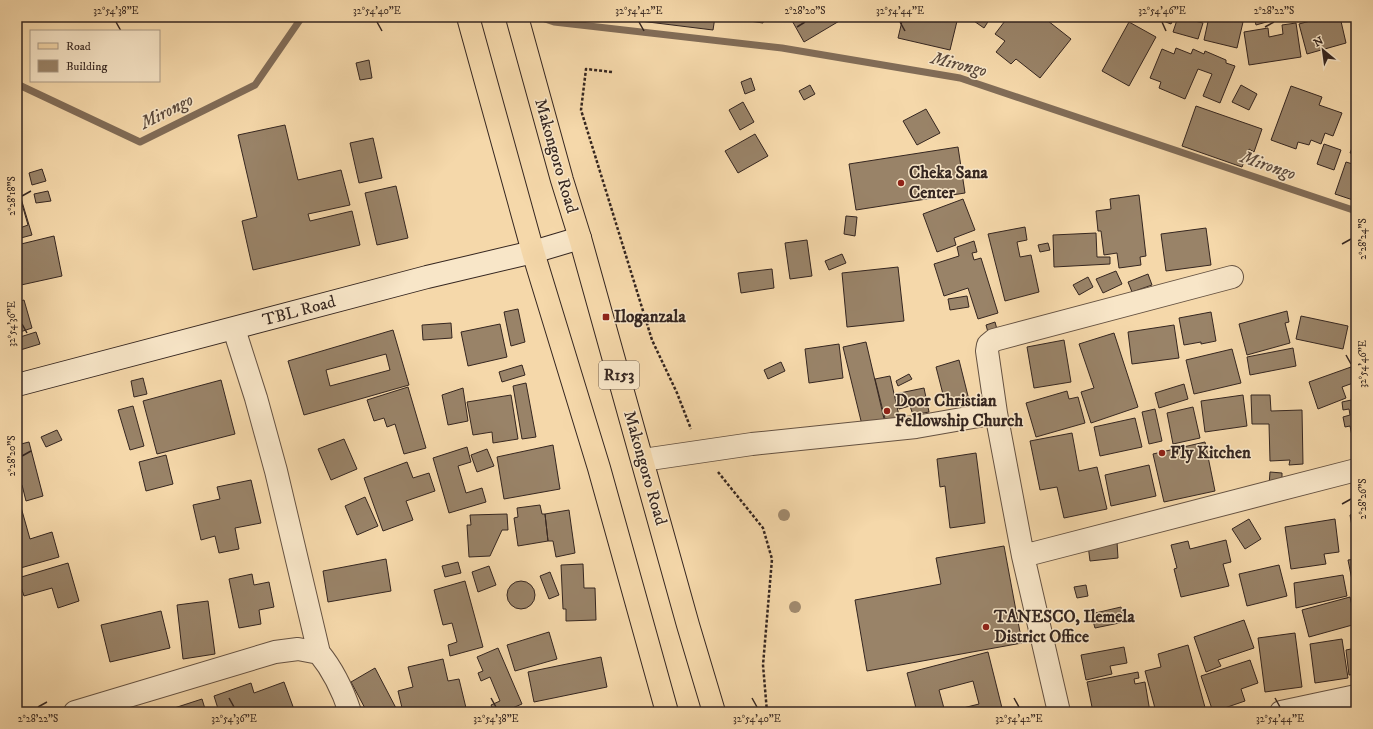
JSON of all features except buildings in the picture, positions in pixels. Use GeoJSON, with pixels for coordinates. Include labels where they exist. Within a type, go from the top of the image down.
{"type":"FeatureCollection","features":[{"type":"Feature","properties":{"kind":"main road","name":"R153"},"geometry":{"type":"LineString","coordinates":[[468,17],[533,252],[599,468],[667,712]]}},
{"type":"Feature","properties":{"kind":"main road","name":"Makongoro Road"},"geometry":{"type":"LineString","coordinates":[[516,17],[714,712]]}},
{"type":"Feature","properties":{"kind":"street","name":"TBL Road"},"geometry":{"type":"LineString","coordinates":[[17,385],[427,277],[533,252],[580,238]]}},
{"type":"Feature","properties":{"kind":"street"},"geometry":{"type":"LineString","coordinates":[[1059,712],[1023,556],[996,413],[987,351],[990,342],[1232,277]]}},
{"type":"Feature","properties":{"kind":"street"},"geometry":{"type":"LineString","coordinates":[[234,328],[256,398],[276,471],[319,653],[328,664],[336,679],[350,712]]}},
{"type":"Feature","properties":{"kind":"street"},"geometry":{"type":"LineString","coordinates":[[642,460],[752,444],[916,427],[996,413]]}},
{"type":"Feature","properties":{"kind":"street"},"geometry":{"type":"LineString","coordinates":[[1023,556],[1356,470]]}},
{"type":"Feature","properties":{"kind":"street"},"geometry":{"type":"LineString","coordinates":[[80,711],[275,652],[298,649],[319,653]]}},
{"type":"Feature","properties":{"kind":"street"},"geometry":{"type":"LineString","coordinates":[[1281,712],[1356,696]]}},
{"type":"Feature","properties":{"kind":"path"},"geometry":{"type":"LineString","coordinates":[[612,72],[586,69],[581,110],[652,340],[677,392],[700,451],[763,528],[772,559],[763,665],[767,712]]}},
{"type":"Feature","properties":{"kind":"waterway","name":"Mirongo"},"geometry":{"type":"LineString","coordinates":[[17,84],[140,142],[255,85],[302,17]]}},
{"type":"Feature","properties":{"kind":"waterway","name":"Mirongo"},"geometry":{"type":"LineString","coordinates":[[539,17],[554,22],[782,48],[960,78],[1356,211]]}},
{"type":"Feature","properties":{"kind":"place","name":"Cheka Sana Center"},"geometry":{"type":"Point","coordinates":[901,183]}},
{"type":"Feature","properties":{"kind":"place","name":"Iloganzala"},"geometry":{"type":"Point","coordinates":[606,317]}},
{"type":"Feature","properties":{"kind":"place","name":"Door Christian Fellowship Church"},"geometry":{"type":"Point","coordinates":[887,411]}},
{"type":"Feature","properties":{"kind":"place","name":"Fly Kitchen"},"geometry":{"type":"Point","coordinates":[1162,453]}},
{"type":"Feature","properties":{"kind":"place","name":"TANESCO, Ilemela District Office"},"geometry":{"type":"Point","coordinates":[986,627]}}]}
